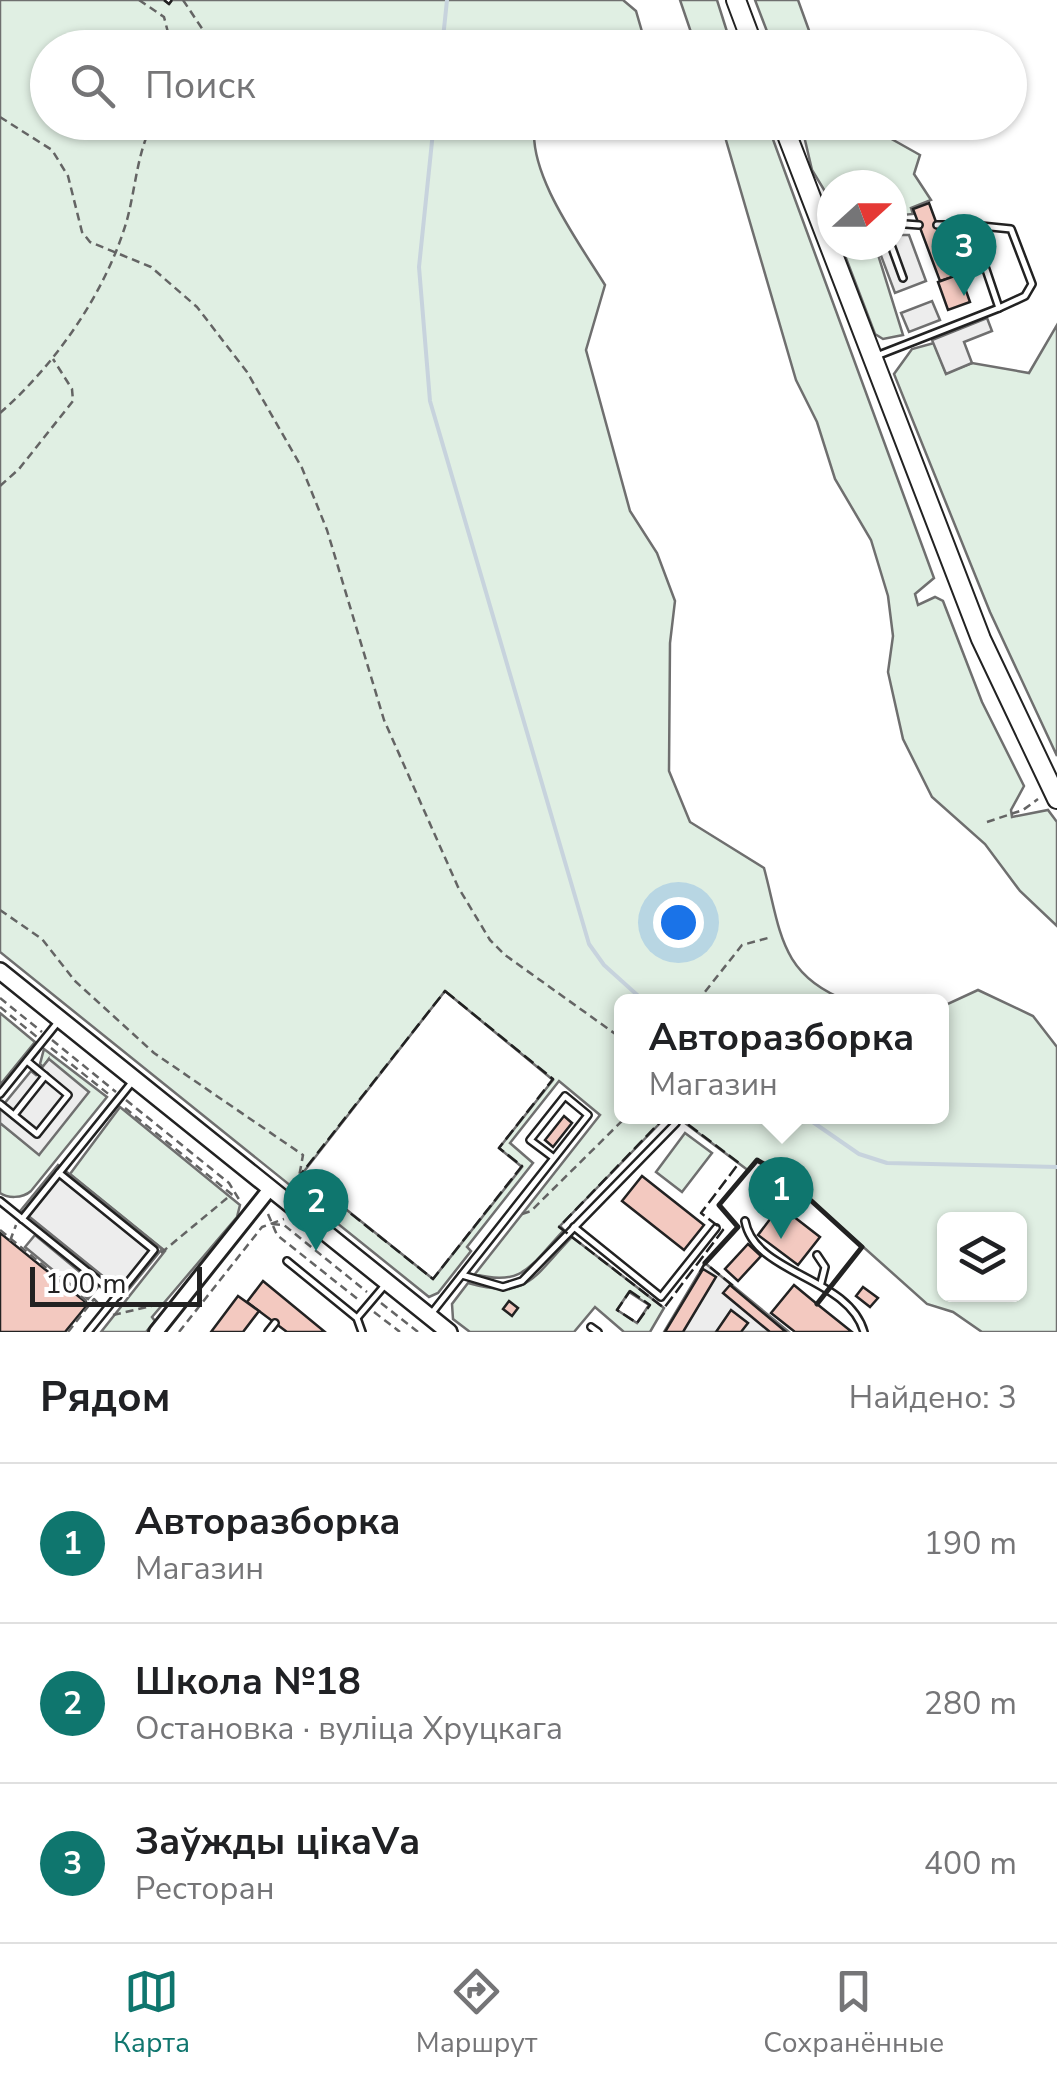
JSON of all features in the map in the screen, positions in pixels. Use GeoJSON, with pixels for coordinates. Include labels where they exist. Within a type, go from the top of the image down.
{"type":"FeatureCollection","features":[{"type":"Feature","properties":{"kind":"main road"},"geometry":{"type":"LineString","coordinates":[[736,0],[747,30]]}},
{"type":"Feature","properties":{"kind":"main road"},"geometry":{"type":"LineString","coordinates":[[790,140],[817,199]]}},
{"type":"Feature","properties":{"kind":"main road"},"geometry":{"type":"LineString","coordinates":[[839,260],[871,358],[981,639],[1054,794]]}},
{"type":"Feature","properties":{"kind":"main road"},"geometry":{"type":"LineString","coordinates":[[0,971],[449,1332]]}},
{"type":"Feature","properties":{"kind":"street"},"geometry":{"type":"LineString","coordinates":[[156,1332],[269,1190]]}},
{"type":"Feature","properties":{"kind":"lane"},"geometry":{"type":"LineString","coordinates":[[907,224],[919,225]]}},
{"type":"Feature","properties":{"kind":"lane"},"geometry":{"type":"LineString","coordinates":[[871,358],[1025,296],[1032,284],[1011,228],[937,225]]}},
{"type":"Feature","properties":{"kind":"lane"},"geometry":{"type":"LineString","coordinates":[[971,225],[998,308]]}},
{"type":"Feature","properties":{"kind":"lane"},"geometry":{"type":"LineString","coordinates":[[896,260],[903,278]]}},
{"type":"Feature","properties":{"kind":"lane"},"geometry":{"type":"LineString","coordinates":[[0,1094],[60,1019]]}},
{"type":"Feature","properties":{"kind":"lane"},"geometry":{"type":"LineString","coordinates":[[0,1104],[37,1134],[68,1094],[26,1061]]}},
{"type":"Feature","properties":{"kind":"lane"},"geometry":{"type":"LineString","coordinates":[[14,1115],[46,1076]]}},
{"type":"Feature","properties":{"kind":"lane"},"geometry":{"type":"LineString","coordinates":[[22,1219],[134,1080]]}},
{"type":"Feature","properties":{"kind":"lane"},"geometry":{"type":"LineString","coordinates":[[430,1317],[588,1115],[565,1096],[530,1140],[554,1158]]}},
{"type":"Feature","properties":{"kind":"lane"},"geometry":{"type":"LineString","coordinates":[[462,1275],[504,1288],[522,1281],[675,1124]]}},
{"type":"Feature","properties":{"kind":"lane"},"geometry":{"type":"LineString","coordinates":[[59,1173],[154,1250],[120,1299],[88,1332]]}},
{"type":"Feature","properties":{"kind":"lane"},"geometry":{"type":"LineString","coordinates":[[0,1200],[120,1299]]}},
{"type":"Feature","properties":{"kind":"lane"},"geometry":{"type":"LineString","coordinates":[[745,1221],[747,1230],[772,1259],[788,1272],[805,1272],[860,1317],[864,1332]]}},
{"type":"Feature","properties":{"kind":"lane"},"geometry":{"type":"LineString","coordinates":[[574,1228],[662,1297],[716,1228]]}},
{"type":"Feature","properties":{"kind":"lane"},"geometry":{"type":"LineString","coordinates":[[817,1255],[825,1267],[820,1285]]}},
{"type":"Feature","properties":{"kind":"lane"},"geometry":{"type":"LineString","coordinates":[[287,1261],[357,1318],[362,1332]]}},
{"type":"Feature","properties":{"kind":"lane"},"geometry":{"type":"LineString","coordinates":[[357,1318],[386,1282]]}},
{"type":"Feature","properties":{"kind":"lane"},"geometry":{"type":"LineString","coordinates":[[268,1332],[275,1323]]}},
{"type":"Feature","properties":{"kind":"path"},"geometry":{"type":"LineString","coordinates":[[139,0],[164,17],[167,30]]}},
{"type":"Feature","properties":{"kind":"path"},"geometry":{"type":"LineString","coordinates":[[183,0],[203,30]]}},
{"type":"Feature","properties":{"kind":"path"},"geometry":{"type":"LineString","coordinates":[[0,117],[30,136]]}},
{"type":"Feature","properties":{"kind":"path"},"geometry":{"type":"LineString","coordinates":[[36,140],[52,150],[68,176],[82,232],[114,254],[151,267],[197,306],[247,372],[302,468],[327,530],[384,720],[458,888],[490,940],[614,1033]]}},
{"type":"Feature","properties":{"kind":"path"},"geometry":{"type":"LineString","coordinates":[[0,412],[36,382],[114,254],[127,219],[143,140]]}},
{"type":"Feature","properties":{"kind":"path"},"geometry":{"type":"LineString","coordinates":[[0,486],[19,470],[73,401],[72,389],[52,358]]}},
{"type":"Feature","properties":{"kind":"path"},"geometry":{"type":"LineString","coordinates":[[987,822],[1054,794]]}},
{"type":"Feature","properties":{"kind":"path"},"geometry":{"type":"LineString","coordinates":[[0,910],[42,939],[75,981],[154,1053],[303,1156],[299,1177],[310,1186],[302,1196]]}},
{"type":"Feature","properties":{"kind":"path"},"geometry":{"type":"LineString","coordinates":[[703,994],[742,944],[768,938]]}},
{"type":"Feature","properties":{"kind":"path"},"geometry":{"type":"LineString","coordinates":[[507,1218],[531,1211],[618,1124]]}},
{"type":"Feature","properties":{"kind":"path"},"geometry":{"type":"LineString","coordinates":[[152,1264],[232,1194]]}},
{"type":"Feature","properties":{"kind":"path"},"geometry":{"type":"LineString","coordinates":[[268,1214],[277,1235],[400,1332]]}},
{"type":"Feature","properties":{"kind":"path"},"geometry":{"type":"LineString","coordinates":[[179,1332],[262,1227],[284,1219]]}},
{"type":"Feature","properties":{"kind":"path"},"geometry":{"type":"LineString","coordinates":[[272,1224],[284,1226],[418,1332]]}},
{"type":"Feature","properties":{"kind":"path"},"geometry":{"type":"LineString","coordinates":[[0,1230],[92,1301],[68,1332]]}},
{"type":"Feature","properties":{"kind":"path"},"geometry":{"type":"LineString","coordinates":[[105,1323],[120,1299]]}},
{"type":"Feature","properties":{"kind":"path"},"geometry":{"type":"LineString","coordinates":[[112,1314],[182,1299]]}},
{"type":"Feature","properties":{"kind":"green space"},"geometry":{"type":"Polygon","coordinates":[[[0,0],[164,0],[169,4],[172,0],[623,0],[636,11],[642,30],[30,30],[30,140],[534,140],[557,207],[605,285],[586,350],[630,511],[657,553],[675,601],[670,643],[669,771],[690,822],[764,868],[786,948],[808,978],[833,994],[614,994],[614,1124],[659,1124],[560,1226],[564,1230],[526,1270],[505,1278],[475,1274],[600,1115],[559,1081],[510,1143],[533,1163],[467,1247],[471,1251],[438,1293],[429,1297],[0,952],[0,0]],[[445,991],[302,1174],[433,1279],[522,1167],[499,1148],[553,1080],[445,991]]]}},
{"type":"Feature","properties":{"kind":"green space"},"geometry":{"type":"Polygon","coordinates":[[[680,0],[717,0],[726,30],[690,30],[680,0]]]}},
{"type":"Feature","properties":{"kind":"green space"},"geometry":{"type":"Polygon","coordinates":[[[755,0],[798,0],[809,30],[766,30],[755,0]]]}},
{"type":"Feature","properties":{"kind":"green space"},"geometry":{"type":"Polygon","coordinates":[[[726,140],[773,140],[934,578],[915,594],[918,605],[935,597],[943,601],[982,702],[1024,786],[1011,810],[1012,817],[1048,810],[1057,822],[1057,926],[1020,891],[985,844],[932,797],[903,739],[888,672],[893,636],[888,596],[871,540],[835,479],[817,422],[796,380],[726,140]]]}},
{"type":"Feature","properties":{"kind":"green space"},"geometry":{"type":"Polygon","coordinates":[[[805,140],[893,140],[920,155],[914,174],[931,200],[911,208],[913,214],[907,215],[907,170],[817,170],[817,178],[805,140]]]}},
{"type":"Feature","properties":{"kind":"green space"},"geometry":{"type":"Polygon","coordinates":[[[847,260],[880,260],[903,335],[883,339],[875,334],[847,260]]]}},
{"type":"Feature","properties":{"kind":"green space"},"geometry":{"type":"Polygon","coordinates":[[[1057,325],[1057,756],[990,612],[894,374],[912,349],[934,343],[946,373],[972,363],[1029,373],[1057,325]]]}},
{"type":"Feature","properties":{"kind":"green space"},"geometry":{"type":"Polygon","coordinates":[[[978,990],[1033,1016],[1057,1047],[1057,1332],[982,1332],[953,1312],[927,1304],[783,1175],[758,1161],[749,1171],[686,1124],[949,1124],[949,1003],[978,990]]]}},
{"type":"Feature","properties":{"kind":"green space"},"geometry":{"type":"Polygon","coordinates":[[[0,1013],[35,1042],[0,1085],[0,1013]]]}},
{"type":"Feature","properties":{"kind":"green space"},"geometry":{"type":"Polygon","coordinates":[[[44,1049],[107,1097],[31,1191],[7,1196],[0,1193],[0,1123],[39,1154],[48,1060],[43,1067],[40,1064],[44,1049]]]}},
{"type":"Feature","properties":{"kind":"green space"},"geometry":{"type":"Polygon","coordinates":[[[120,1107],[240,1205],[237,1217],[152,1317],[155,1321],[146,1332],[101,1332],[165,1251],[70,1174],[120,1107]]]}},
{"type":"Feature","properties":{"kind":"green space"},"geometry":{"type":"Polygon","coordinates":[[[685,1133],[712,1153],[682,1192],[656,1172],[685,1133]]]}},
{"type":"Feature","properties":{"kind":"green space"},"geometry":{"type":"Polygon","coordinates":[[[572,1237],[664,1308],[650,1332],[624,1332],[595,1307],[574,1332],[470,1332],[453,1319],[452,1304],[468,1283],[488,1288],[517,1287],[538,1274],[572,1237]],[[629,1292],[617,1310],[637,1323],[649,1305],[629,1292]]]}},
{"type":"Feature","properties":{"kind":"shaded area"},"geometry":{"type":"Polygon","coordinates":[[[909,235],[926,281],[895,293],[883,260],[907,260],[909,235]]]}},
{"type":"Feature","properties":{"kind":"shaded area"},"geometry":{"type":"Polygon","coordinates":[[[932,301],[940,320],[909,332],[901,313],[932,301]]]}},
{"type":"Feature","properties":{"kind":"shaded area"},"geometry":{"type":"Polygon","coordinates":[[[987,318],[992,331],[964,342],[972,363],[946,374],[932,340],[987,318]]]}},
{"type":"Feature","properties":{"kind":"shaded area"},"geometry":{"type":"Polygon","coordinates":[[[49,1059],[89,1092],[39,1155],[0,1123],[0,1109],[31,1071],[36,1075],[49,1059]]]}},
{"type":"Feature","properties":{"kind":"shaded area"},"geometry":{"type":"Polygon","coordinates":[[[58,1165],[162,1249],[125,1294],[21,1210],[58,1165]]]}},
{"type":"Feature","properties":{"kind":"shaded area"},"geometry":{"type":"Polygon","coordinates":[[[35,1235],[98,1287],[88,1299],[25,1247],[35,1235]]]}},
{"type":"Feature","properties":{"kind":"shaded area"},"geometry":{"type":"Polygon","coordinates":[[[705,1263],[789,1332],[664,1332],[705,1263]]]}},
{"type":"Feature","properties":{"kind":"building"},"geometry":{"type":"Polygon","coordinates":[[[929,203],[956,276],[940,281],[913,209],[929,203]]]}},
{"type":"Feature","properties":{"kind":"building"},"geometry":{"type":"Polygon","coordinates":[[[960,274],[970,302],[948,310],[938,282],[960,274]]]}},
{"type":"Feature","properties":{"kind":"building"},"geometry":{"type":"Polygon","coordinates":[[[564,1116],[572,1123],[553,1147],[545,1140],[564,1116]]]}},
{"type":"Feature","properties":{"kind":"building"},"geometry":{"type":"Polygon","coordinates":[[[642,1176],[704,1225],[684,1250],[622,1201],[642,1176]]]}},
{"type":"Feature","properties":{"kind":"building"},"geometry":{"type":"Polygon","coordinates":[[[780,1206],[820,1237],[798,1265],[758,1235],[780,1206]]]}},
{"type":"Feature","properties":{"kind":"building"},"geometry":{"type":"Polygon","coordinates":[[[0,1233],[88,1304],[65,1332],[0,1332],[0,1233]]]}},
{"type":"Feature","properties":{"kind":"building"},"geometry":{"type":"Polygon","coordinates":[[[748,1244],[761,1256],[738,1281],[725,1269],[748,1244]]]}},
{"type":"Feature","properties":{"kind":"building"},"geometry":{"type":"Polygon","coordinates":[[[703,1269],[716,1277],[683,1332],[665,1332],[703,1269]]]}},
{"type":"Feature","properties":{"kind":"building"},"geometry":{"type":"Polygon","coordinates":[[[263,1281],[325,1332],[287,1332],[247,1302],[263,1281]]]}},
{"type":"Feature","properties":{"kind":"building"},"geometry":{"type":"Polygon","coordinates":[[[730,1285],[786,1332],[770,1332],[723,1293],[730,1285]]]}},
{"type":"Feature","properties":{"kind":"building"},"geometry":{"type":"Polygon","coordinates":[[[794,1285],[852,1332],[795,1332],[771,1313],[794,1285]]]}},
{"type":"Feature","properties":{"kind":"building"},"geometry":{"type":"Polygon","coordinates":[[[863,1287],[878,1298],[870,1307],[856,1296],[863,1287]]]}},
{"type":"Feature","properties":{"kind":"building"},"geometry":{"type":"Polygon","coordinates":[[[238,1296],[259,1311],[243,1332],[211,1332],[238,1296]]]}},
{"type":"Feature","properties":{"kind":"building"},"geometry":{"type":"Polygon","coordinates":[[[509,1301],[518,1308],[512,1316],[503,1309],[509,1301]]]}},
{"type":"Feature","properties":{"kind":"building"},"geometry":{"type":"Polygon","coordinates":[[[731,1310],[748,1323],[741,1332],[716,1332],[731,1310]]]}},
{"type":"Feature","properties":{"kind":"waterway"},"geometry":{"type":"LineString","coordinates":[[444,30],[447,0]]}},
{"type":"Feature","properties":{"kind":"waterway"},"geometry":{"type":"LineString","coordinates":[[432,140],[419,267],[430,401],[589,944],[604,965],[636,994]]}},
{"type":"Feature","properties":{"kind":"waterway"},"geometry":{"type":"LineString","coordinates":[[816,1124],[859,1154],[887,1163],[1057,1167]]}},
{"type":"Feature","properties":{"kind":"fence"},"geometry":{"type":"LineString","coordinates":[[164,0],[169,4],[172,0]]}},
{"type":"Feature","properties":{"kind":"fence"},"geometry":{"type":"LineString","coordinates":[[445,991],[553,1079],[499,1148],[522,1166],[433,1279],[301,1174],[445,991]]}},
{"type":"Feature","properties":{"kind":"fence"},"geometry":{"type":"LineString","coordinates":[[658,1124],[559,1227],[664,1308],[723,1230],[701,1213],[739,1163],[688,1124]]}},
{"type":"Feature","properties":{"kind":"fence"},"geometry":{"type":"LineString","coordinates":[[700,1272],[705,1263],[736,1288]]}},
{"type":"Feature","properties":{"kind":"fence"},"geometry":{"type":"LineString","coordinates":[[630,1291],[650,1305],[637,1323],[617,1310],[630,1291]]}},
{"type":"Feature","properties":{"kind":"wall"},"geometry":{"type":"LineString","coordinates":[[705,1263],[738,1227],[719,1205],[757,1160],[783,1175],[862,1247],[817,1304]]}},
{"type":"Feature","properties":{"kind":"place","name":"Заўжды цікаVа"},"geometry":{"type":"Point","coordinates":[964,296]}},
{"type":"Feature","properties":{"kind":"place","name":"Авторазборка"},"geometry":{"type":"Point","coordinates":[781,1239]}},
{"type":"Feature","properties":{"kind":"place","name":"Школа №18"},"geometry":{"type":"Point","coordinates":[316,1251]}}]}
